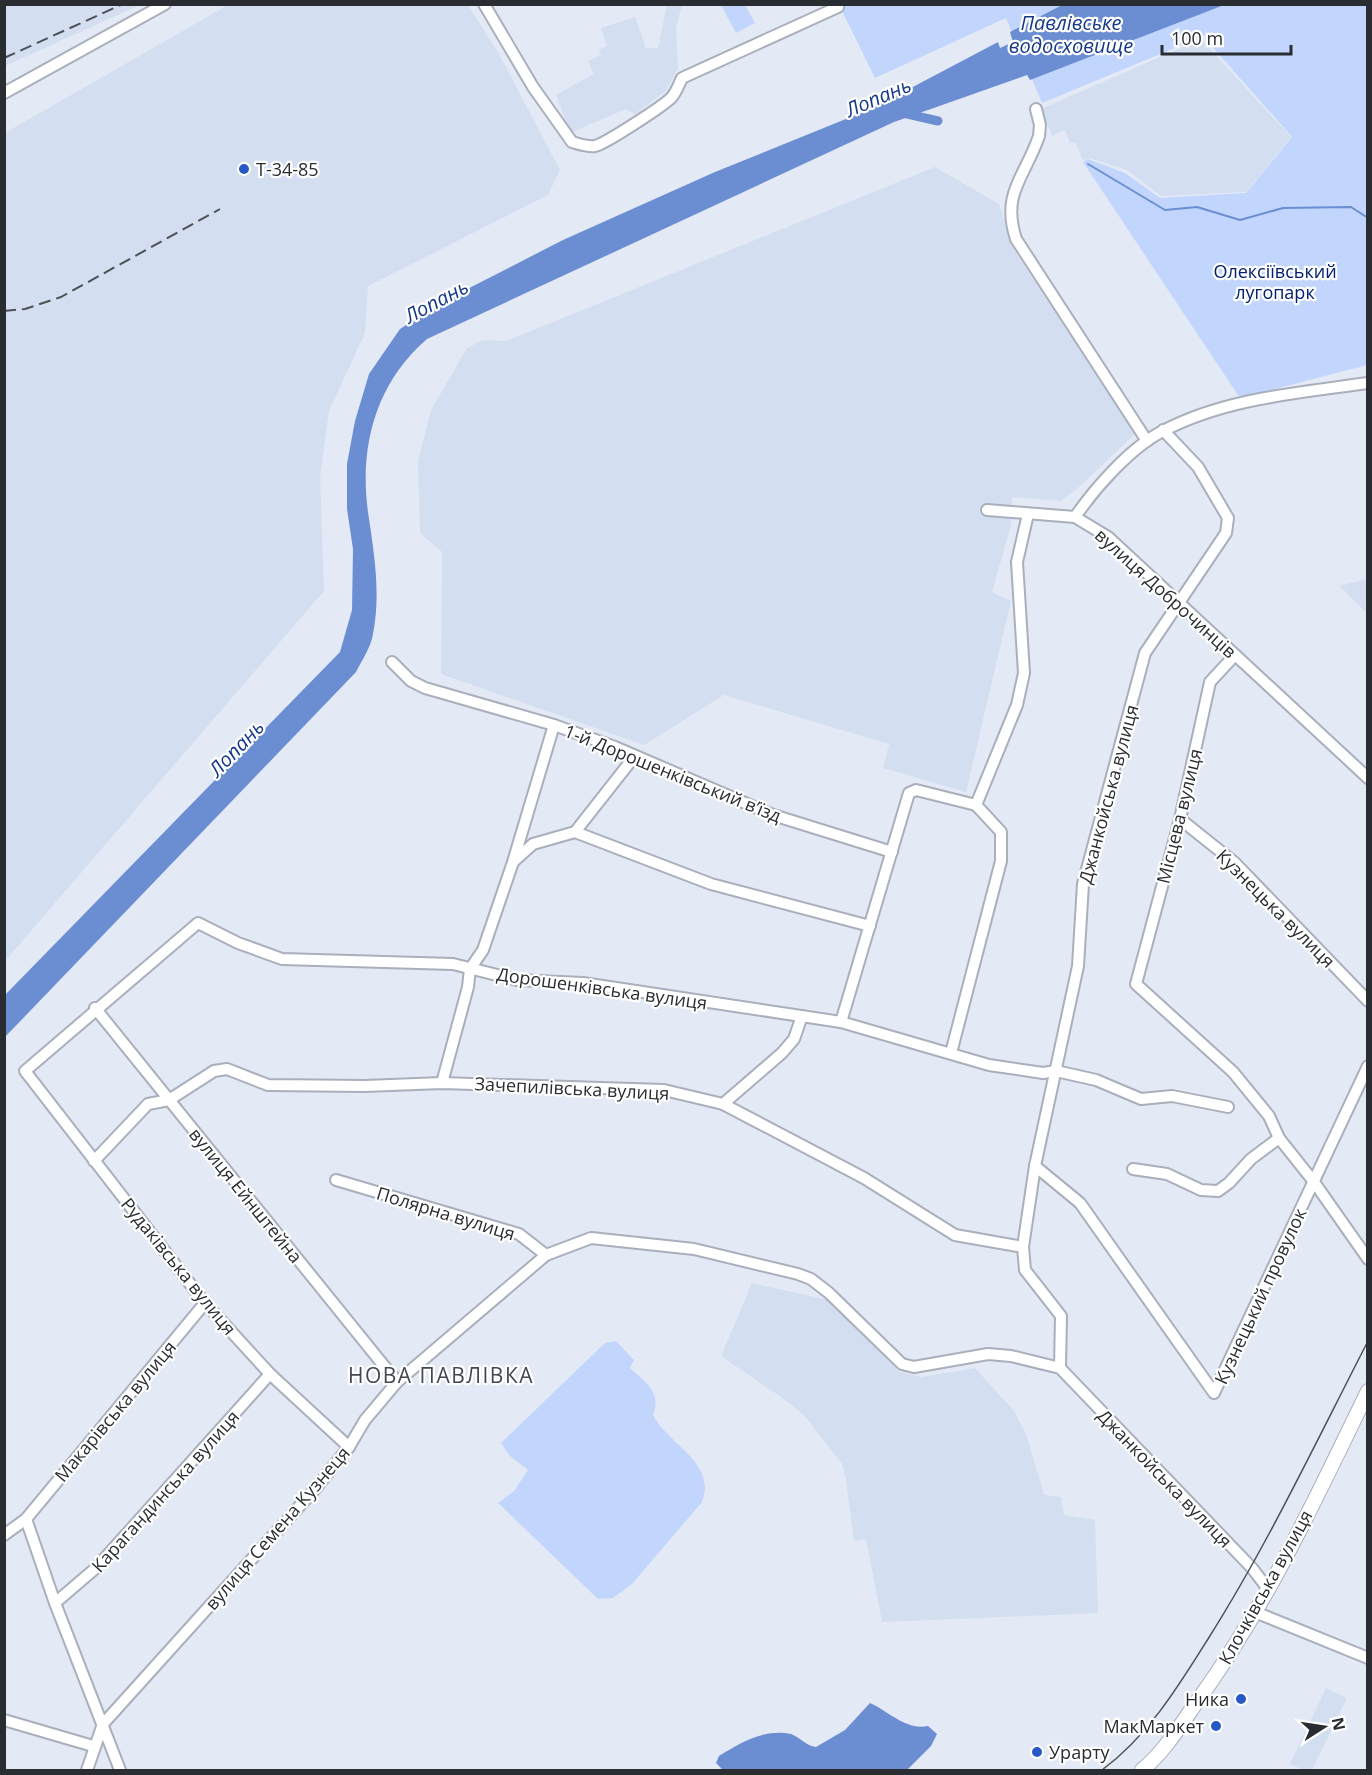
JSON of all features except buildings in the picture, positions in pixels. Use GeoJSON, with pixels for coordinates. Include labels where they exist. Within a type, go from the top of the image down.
{"type":"FeatureCollection","features":[{"type":"Feature","properties":{"kind":"main road","name":"Клочківська вулиця"},"geometry":{"type":"LineString","coordinates":[[1148,1769],[1213,1680],[1255,1612],[1368,1391]]}},
{"type":"Feature","properties":{"kind":"street"},"geometry":{"type":"LineString","coordinates":[[4,93],[165,4]]}},
{"type":"Feature","properties":{"kind":"street"},"geometry":{"type":"LineString","coordinates":[[484,4],[533,87],[572,142],[597,146],[660,107],[672,97],[682,78],[838,7],[837,4]]}},
{"type":"Feature","properties":{"kind":"street"},"geometry":{"type":"LineString","coordinates":[[1036,109],[1040,125],[1036,146],[1010,200],[1012,226],[1016,239],[1147,441]]}},
{"type":"Feature","properties":{"kind":"street","name":"вулиця Доброчинців"},"geometry":{"type":"LineString","coordinates":[[1368,383],[1236,402],[1163,430],[1147,441],[1092,493],[1075,517],[1108,537],[1368,778]]}},
{"type":"Feature","properties":{"kind":"street","name":"Джанкойська вулиця"},"geometry":{"type":"LineString","coordinates":[[1163,430],[1198,467],[1228,518],[1226,533],[1145,653],[1083,884],[1078,966],[1035,1166],[1023,1247],[1025,1270],[1061,1316],[1060,1368],[1252,1568],[1268,1589]]}},
{"type":"Feature","properties":{"kind":"street"},"geometry":{"type":"LineString","coordinates":[[987,510],[1075,517]]}},
{"type":"Feature","properties":{"kind":"street"},"geometry":{"type":"LineString","coordinates":[[976,805],[1017,705],[1024,673],[1017,562],[1028,514]]}},
{"type":"Feature","properties":{"kind":"street","name":"Місцева вулиця"},"geometry":{"type":"LineString","coordinates":[[1235,655],[1210,682],[1180,819],[1136,984],[1233,1072],[1269,1116],[1279,1138]]}},
{"type":"Feature","properties":{"kind":"street","name":"1-й Дорошенківський в’їзд"},"geometry":{"type":"LineString","coordinates":[[392,662],[411,681],[425,688],[554,725],[615,747],[772,815],[892,852]]}},
{"type":"Feature","properties":{"kind":"street"},"geometry":{"type":"LineString","coordinates":[[442,1083],[468,987],[470,969],[483,950],[513,862],[554,725]]}},
{"type":"Feature","properties":{"kind":"street"},"geometry":{"type":"LineString","coordinates":[[513,862],[532,844],[575,832],[634,757]]}},
{"type":"Feature","properties":{"kind":"street"},"geometry":{"type":"LineString","coordinates":[[841,1022],[909,793],[916,790],[976,805],[1001,832],[1001,861],[951,1053]]}},
{"type":"Feature","properties":{"kind":"street","name":"Кузнецька вулиця"},"geometry":{"type":"LineString","coordinates":[[1180,819],[1235,862],[1368,1001]]}},
{"type":"Feature","properties":{"kind":"street"},"geometry":{"type":"LineString","coordinates":[[575,832],[711,884],[870,926]]}},
{"type":"Feature","properties":{"kind":"street","name":"Дорошенківська вулиця"},"geometry":{"type":"LineString","coordinates":[[25,1071],[95,1008],[198,923],[282,959],[453,964],[517,980],[583,983],[841,1022],[1000,1066],[1043,1073],[1056,1071],[1096,1080],[1141,1099],[1172,1095],[1227,1107]]}},
{"type":"Feature","properties":{"kind":"street","name":"вулиця Ейнштейна"},"geometry":{"type":"LineString","coordinates":[[95,1008],[397,1382]]}},
{"type":"Feature","properties":{"kind":"street"},"geometry":{"type":"LineString","coordinates":[[723,1104],[782,1053],[794,1039],[802,1016]]}},
{"type":"Feature","properties":{"kind":"street","name":"Кузнецький провулок"},"geometry":{"type":"LineString","coordinates":[[1035,1166],[1080,1203],[1214,1393],[1368,1066]]}},
{"type":"Feature","properties":{"kind":"street","name":"Зачепилівська вулиця"},"geometry":{"type":"LineString","coordinates":[[94,1161],[148,1104],[169,1100],[214,1071],[227,1069],[268,1085],[365,1086],[442,1083],[664,1090],[723,1104],[864,1178],[955,1235],[1023,1247]]}},
{"type":"Feature","properties":{"kind":"street","name":"Рудаківська вулиця"},"geometry":{"type":"LineString","coordinates":[[25,1071],[205,1302],[270,1374],[349,1447]]}},
{"type":"Feature","properties":{"kind":"street"},"geometry":{"type":"LineString","coordinates":[[1133,1169],[1167,1174],[1201,1190],[1218,1191],[1229,1183],[1251,1159],[1279,1138],[1314,1182],[1368,1259]]}},
{"type":"Feature","properties":{"kind":"street","name":"Полярна вулиця"},"geometry":{"type":"LineString","coordinates":[[336,1180],[519,1234],[546,1255]]}},
{"type":"Feature","properties":{"kind":"street"},"geometry":{"type":"LineString","coordinates":[[546,1255],[591,1238],[694,1249],[811,1279],[829,1293],[902,1364],[914,1367],[963,1357],[1011,1356],[1060,1368]]}},
{"type":"Feature","properties":{"kind":"street","name":"вулиця Семена Кузнеця"},"geometry":{"type":"LineString","coordinates":[[87,1770],[102,1724],[315,1489],[349,1447],[365,1420],[397,1382],[546,1255]]}},
{"type":"Feature","properties":{"kind":"street","name":"Макарівська вулиця"},"geometry":{"type":"LineString","coordinates":[[4,1535],[26,1519],[205,1302]]}},
{"type":"Feature","properties":{"kind":"street","name":"Карагандинська вулиця"},"geometry":{"type":"LineString","coordinates":[[55,1603],[97,1567],[270,1374]]}},
{"type":"Feature","properties":{"kind":"street"},"geometry":{"type":"LineString","coordinates":[[26,1519],[55,1603],[120,1770]]}},
{"type":"Feature","properties":{"kind":"street"},"geometry":{"type":"LineString","coordinates":[[1255,1612],[1368,1658]]}},
{"type":"Feature","properties":{"kind":"street"},"geometry":{"type":"LineString","coordinates":[[4,1720],[93,1746]]}},
{"type":"Feature","properties":{"kind":"shaded area"},"geometry":{"type":"Polygon","coordinates":[[[5,4],[140,4],[140,5],[5,66],[5,4]]]}},
{"type":"Feature","properties":{"kind":"shaded area"},"geometry":{"type":"Polygon","coordinates":[[[228,5],[468,5],[499,54],[560,170],[548,195],[368,286],[365,333],[329,411],[320,477],[324,591],[5,961],[5,133],[228,5]]]}},
{"type":"Feature","properties":{"kind":"shaded area"},"geometry":{"type":"Polygon","coordinates":[[[667,5],[682,5],[676,27],[678,68],[666,91],[635,114],[626,109],[570,133],[556,95],[594,74],[588,61],[601,55],[599,50],[607,46],[601,28],[635,17],[646,48],[658,48],[667,5]]]}},
{"type":"Feature","properties":{"kind":"shaded area"},"geometry":{"type":"Polygon","coordinates":[[[1201,39],[1291,137],[1246,192],[1161,196],[1127,170],[1089,158],[1083,160],[1075,142],[1070,143],[1065,130],[1052,136],[1041,109],[1201,39]]]}},
{"type":"Feature","properties":{"kind":"shaded area"},"geometry":{"type":"Polygon","coordinates":[[[935,167],[999,204],[1014,250],[1135,434],[1061,501],[1012,497],[1011,525],[992,592],[1011,601],[966,792],[883,768],[889,744],[724,695],[644,745],[441,674],[442,552],[420,533],[418,461],[431,410],[467,348],[483,340],[506,341],[935,167]]]}},
{"type":"Feature","properties":{"kind":"shaded area"},"geometry":{"type":"Polygon","coordinates":[[[1368,579],[1367,613],[1339,586],[1368,579]]]}},
{"type":"Feature","properties":{"kind":"shaded area"},"geometry":{"type":"Polygon","coordinates":[[[752,1283],[828,1300],[898,1371],[921,1377],[975,1368],[1014,1411],[1027,1437],[1044,1495],[1061,1497],[1064,1515],[1095,1520],[1098,1613],[882,1622],[866,1539],[854,1541],[842,1464],[804,1415],[721,1356],[752,1283]]]}},
{"type":"Feature","properties":{"kind":"shaded area"},"geometry":{"type":"Polygon","coordinates":[[[1326,1688],[1347,1698],[1312,1770],[1304,1770],[1290,1764],[1326,1688]]]}},
{"type":"Feature","properties":{"kind":"green space"},"geometry":{"type":"Polygon","coordinates":[[[721,5],[745,5],[755,23],[736,33],[721,5]]]}},
{"type":"Feature","properties":{"kind":"green space","name":"Олексіївський лугопарк"},"geometry":{"type":"Polygon","coordinates":[[[839,5],[1367,5],[1367,365],[1240,398],[1083,162],[1088,159],[1125,173],[1160,198],[1246,193],[1292,137],[1208,42],[1216,39],[1211,33],[1042,103],[1006,18],[875,78],[839,5]]]}},
{"type":"Feature","properties":{"kind":"green space"},"geometry":{"type":"Polygon","coordinates":[[[616,1341],[634,1360],[630,1368],[647,1383],[654,1394],[653,1415],[660,1426],[697,1465],[703,1476],[705,1488],[702,1502],[632,1584],[613,1598],[598,1599],[498,1503],[514,1491],[528,1470],[510,1456],[501,1443],[605,1343],[616,1341]]]}},
{"type":"Feature","properties":{"kind":"water","name":"Павлівське водосховище"},"geometry":{"type":"Polygon","coordinates":[[[1064,4],[1224,5],[1030,80],[1027,75],[894,122],[427,339],[409,356],[395,375],[384,396],[369,440],[366,487],[376,573],[376,603],[372,639],[356,672],[5,1037],[5,995],[340,652],[352,610],[353,549],[347,509],[347,464],[355,421],[369,374],[400,329],[438,304],[563,240],[715,172],[873,108],[998,42],[1000,48],[1013,42],[1010,32],[1064,4]]]}},
{"type":"Feature","properties":{"kind":"water"},"geometry":{"type":"Polygon","coordinates":[[[870,1703],[905,1723],[920,1727],[928,1726],[937,1734],[931,1746],[907,1770],[723,1770],[716,1763],[719,1756],[735,1746],[772,1733],[791,1734],[816,1747],[845,1730],[870,1703]]]}},
{"type":"Feature","properties":{"kind":"waterway"},"geometry":{"type":"LineString","coordinates":[[903,113],[938,121]]}},
{"type":"Feature","properties":{"kind":"waterway"},"geometry":{"type":"LineString","coordinates":[[1088,164],[1165,210],[1197,207],[1240,220],[1283,208],[1351,207],[1368,218]]}},
{"type":"Feature","properties":{"kind":"tram line"},"geometry":{"type":"LineString","coordinates":[[1102,1770],[1134,1742],[1161,1710],[1208,1639],[1271,1530],[1368,1341]]}},
{"type":"Feature","properties":{"kind":"railway"},"geometry":{"type":"LineString","coordinates":[[4,58],[123,4]]}},
{"type":"Feature","properties":{"kind":"railway"},"geometry":{"type":"LineString","coordinates":[[4,311],[25,309],[61,297],[220,209]]}},
{"type":"Feature","properties":{"kind":"place","name":"Т-34-85"},"geometry":{"type":"Point","coordinates":[244,169]}},
{"type":"Feature","properties":{"kind":"place","name":"Ника"},"geometry":{"type":"Point","coordinates":[1241,1699]}},
{"type":"Feature","properties":{"kind":"place","name":"МакМаркет"},"geometry":{"type":"Point","coordinates":[1216,1726]}},
{"type":"Feature","properties":{"kind":"place","name":"Урарту"},"geometry":{"type":"Point","coordinates":[1037,1752]}},
{"type":"Feature","properties":{"kind":"district","name":"НОВА ПАВЛІВКА"},"geometry":{"type":"Point","coordinates":[441,1375]}},
{"type":"Feature","properties":{"kind":"water label","name":"Лопань"},"geometry":{"type":"Point","coordinates":[878,97]}},
{"type":"Feature","properties":{"kind":"water label","name":"Лопань"},"geometry":{"type":"Point","coordinates":[436,301]}},
{"type":"Feature","properties":{"kind":"water label","name":"Лопань"},"geometry":{"type":"Point","coordinates":[236,748]}}]}
